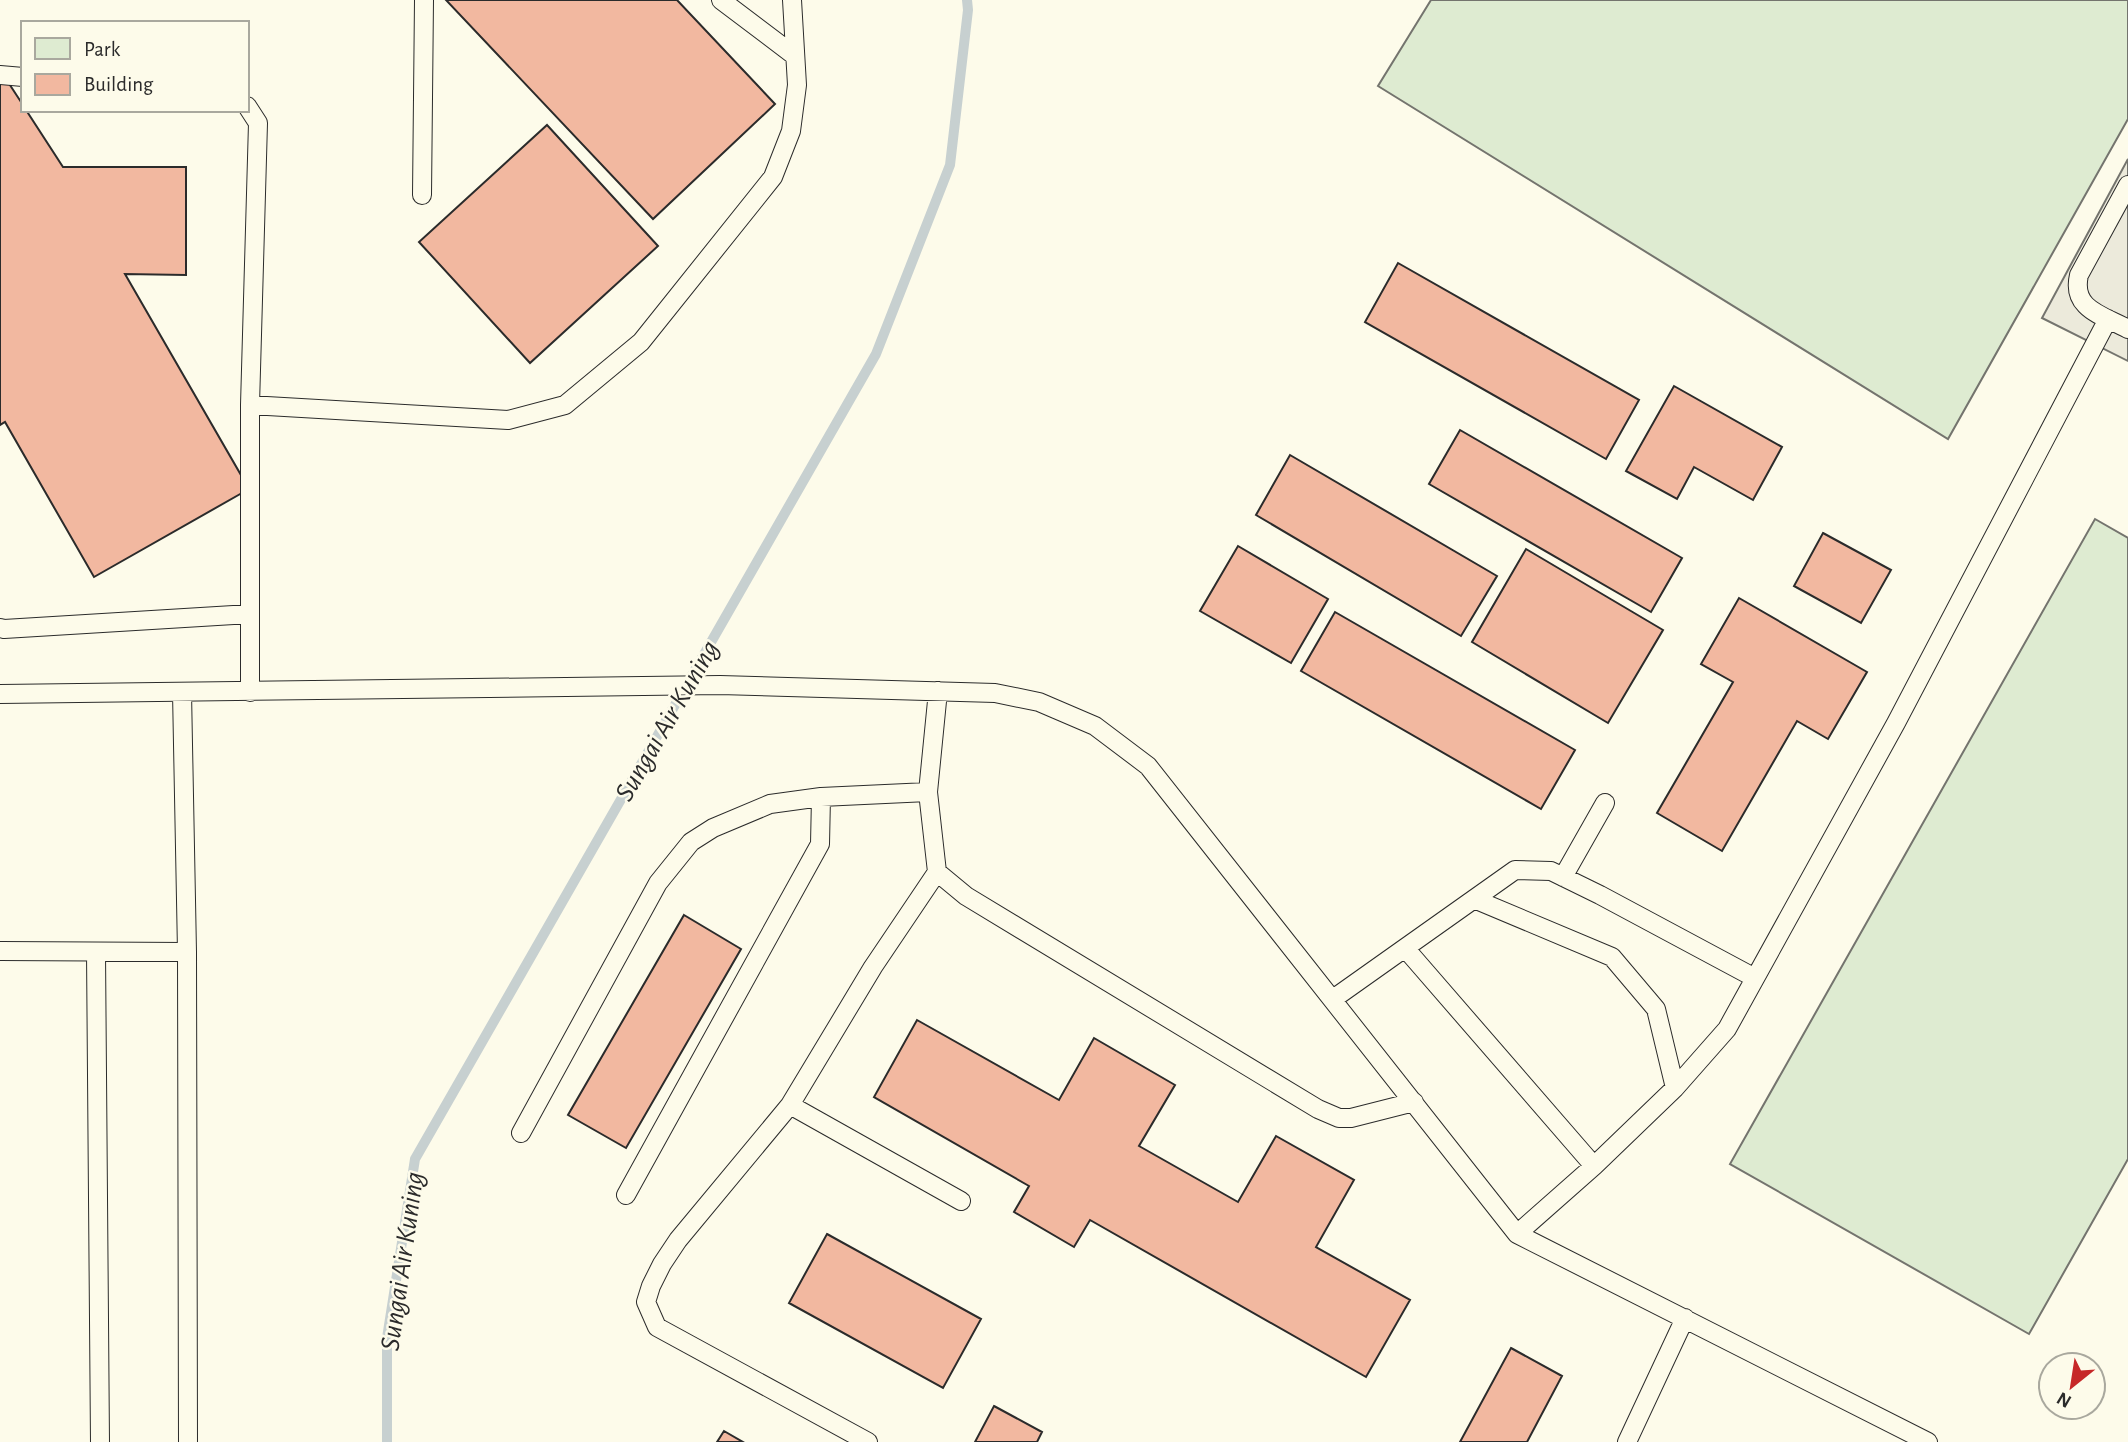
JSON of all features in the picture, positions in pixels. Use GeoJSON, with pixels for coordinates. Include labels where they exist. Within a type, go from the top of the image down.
{"type":"FeatureCollection","features":[{"type":"Feature","properties":{"kind":"lane"},"geometry":{"type":"LineString","coordinates":[[422,195],[424,0]]}},
{"type":"Feature","properties":{"kind":"lane"},"geometry":{"type":"LineString","coordinates":[[721,0],[795,56]]}},
{"type":"Feature","properties":{"kind":"lane"},"geometry":{"type":"LineString","coordinates":[[250,405],[508,420],[565,405],[641,342],[773,177],[791,131],[797,85],[792,0]]}},
{"type":"Feature","properties":{"kind":"lane"},"geometry":{"type":"LineString","coordinates":[[0,75],[21,77]]}},
{"type":"Feature","properties":{"kind":"lane"},"geometry":{"type":"LineString","coordinates":[[248,108],[258,123],[250,405],[250,692]]}},
{"type":"Feature","properties":{"kind":"lane"},"geometry":{"type":"LineString","coordinates":[[2126,193],[2079,275],[2076,289],[2084,306],[2128,329]]}},
{"type":"Feature","properties":{"kind":"lane"},"geometry":{"type":"LineString","coordinates":[[1517,1234],[1594,1166],[1675,1088],[1727,1028],[1896,723],[2108,319]]}},
{"type":"Feature","properties":{"kind":"lane"},"geometry":{"type":"LineString","coordinates":[[0,628],[250,614]]}},
{"type":"Feature","properties":{"kind":"lane"},"geometry":{"type":"LineString","coordinates":[[0,694],[720,685],[995,693],[1039,702],[1095,726],[1148,766],[1517,1234],[1928,1442]]}},
{"type":"Feature","properties":{"kind":"lane"},"geometry":{"type":"LineString","coordinates":[[868,1442],[657,1327],[646,1302],[651,1286],[678,1240],[790,1105],[873,967],[937,872],[928,792],[938,691]]}},
{"type":"Feature","properties":{"kind":"lane"},"geometry":{"type":"LineString","coordinates":[[182,692],[187,952],[188,1442]]}},
{"type":"Feature","properties":{"kind":"lane"},"geometry":{"type":"LineString","coordinates":[[521,1133],[658,883],[691,842],[713,828],[770,804],[821,797],[928,792]]}},
{"type":"Feature","properties":{"kind":"lane"},"geometry":{"type":"LineString","coordinates":[[626,1195],[820,844],[821,797]]}},
{"type":"Feature","properties":{"kind":"lane"},"geometry":{"type":"LineString","coordinates":[[1563,877],[1605,803]]}},
{"type":"Feature","properties":{"kind":"lane"},"geometry":{"type":"LineString","coordinates":[[1333,999],[1515,870],[1551,872],[1563,877],[1755,978]]}},
{"type":"Feature","properties":{"kind":"lane"},"geometry":{"type":"LineString","coordinates":[[937,872],[966,896],[1318,1109],[1339,1118],[1351,1118],[1414,1102]]}},
{"type":"Feature","properties":{"kind":"lane"},"geometry":{"type":"LineString","coordinates":[[1474,899],[1612,957],[1656,1009],[1675,1088]]}},
{"type":"Feature","properties":{"kind":"lane"},"geometry":{"type":"LineString","coordinates":[[1405,948],[1594,1166]]}},
{"type":"Feature","properties":{"kind":"lane"},"geometry":{"type":"LineString","coordinates":[[0,951],[187,952]]}},
{"type":"Feature","properties":{"kind":"lane"},"geometry":{"type":"LineString","coordinates":[[96,952],[100,1442]]}},
{"type":"Feature","properties":{"kind":"lane"},"geometry":{"type":"LineString","coordinates":[[790,1105],[961,1201]]}},
{"type":"Feature","properties":{"kind":"lane"},"geometry":{"type":"LineString","coordinates":[[1627,1442],[1685,1318]]}},
{"type":"Feature","properties":{"kind":"green space"},"geometry":{"type":"Polygon","coordinates":[[[1431,0],[2128,0],[2128,119],[1948,439],[1378,86],[1431,0]]]}},
{"type":"Feature","properties":{"kind":"green space"},"geometry":{"type":"Polygon","coordinates":[[[2095,519],[2128,538],[2128,1159],[2029,1334],[1730,1164],[2095,519]]]}},
{"type":"Feature","properties":{"kind":"shaded area"},"geometry":{"type":"Polygon","coordinates":[[[2128,159],[2128,361],[2042,318],[2128,159]]]}},
{"type":"Feature","properties":{"kind":"building"},"geometry":{"type":"Polygon","coordinates":[[[446,0],[677,0],[775,104],[653,219],[446,0]]]}},
{"type":"Feature","properties":{"kind":"building"},"geometry":{"type":"Polygon","coordinates":[[[6,79],[21,102],[21,112],[27,112],[63,167],[186,167],[186,275],[125,274],[249,489],[94,577],[5,422],[0,425],[0,83],[6,79]]]}},
{"type":"Feature","properties":{"kind":"building"},"geometry":{"type":"Polygon","coordinates":[[[547,125],[658,246],[530,363],[419,242],[547,125]]]}},
{"type":"Feature","properties":{"kind":"building"},"geometry":{"type":"Polygon","coordinates":[[[1398,263],[1639,400],[1606,459],[1365,322],[1398,263]]]}},
{"type":"Feature","properties":{"kind":"building"},"geometry":{"type":"Polygon","coordinates":[[[1674,386],[1782,447],[1753,500],[1694,467],[1677,499],[1626,471],[1674,386]]]}},
{"type":"Feature","properties":{"kind":"building"},"geometry":{"type":"Polygon","coordinates":[[[1460,430],[1682,558],[1651,612],[1429,484],[1460,430]]]}},
{"type":"Feature","properties":{"kind":"building"},"geometry":{"type":"Polygon","coordinates":[[[1290,455],[1497,576],[1461,636],[1256,515],[1290,455]]]}},
{"type":"Feature","properties":{"kind":"building"},"geometry":{"type":"Polygon","coordinates":[[[1823,533],[1891,570],[1861,623],[1794,586],[1823,533]]]}},
{"type":"Feature","properties":{"kind":"building"},"geometry":{"type":"Polygon","coordinates":[[[1238,546],[1328,599],[1291,663],[1200,611],[1238,546]]]}},
{"type":"Feature","properties":{"kind":"building"},"geometry":{"type":"Polygon","coordinates":[[[1526,549],[1663,630],[1608,723],[1472,642],[1526,549]]]}},
{"type":"Feature","properties":{"kind":"building"},"geometry":{"type":"Polygon","coordinates":[[[1739,598],[1867,672],[1828,739],[1797,721],[1722,851],[1657,813],[1733,682],[1701,664],[1739,598]]]}},
{"type":"Feature","properties":{"kind":"building"},"geometry":{"type":"Polygon","coordinates":[[[1335,612],[1575,750],[1541,809],[1301,671],[1335,612]]]}},
{"type":"Feature","properties":{"kind":"building"},"geometry":{"type":"Polygon","coordinates":[[[684,915],[741,949],[626,1148],[568,1115],[684,915]]]}},
{"type":"Feature","properties":{"kind":"building"},"geometry":{"type":"Polygon","coordinates":[[[917,1020],[1059,1100],[1094,1038],[1175,1085],[1139,1146],[1238,1202],[1276,1136],[1354,1180],[1316,1247],[1410,1300],[1366,1377],[1090,1220],[1074,1247],[1014,1212],[1029,1186],[874,1097],[917,1020]]]}},
{"type":"Feature","properties":{"kind":"building"},"geometry":{"type":"Polygon","coordinates":[[[827,1234],[981,1319],[943,1388],[789,1303],[827,1234]]]}},
{"type":"Feature","properties":{"kind":"building"},"geometry":{"type":"Polygon","coordinates":[[[1511,1348],[1562,1376],[1527,1442],[1460,1442],[1511,1348]]]}},
{"type":"Feature","properties":{"kind":"building"},"geometry":{"type":"Polygon","coordinates":[[[994,1406],[1042,1432],[1037,1442],[975,1442],[994,1406]]]}},
{"type":"Feature","properties":{"kind":"building"},"geometry":{"type":"Polygon","coordinates":[[[724,1431],[743,1442],[717,1442],[724,1431]]]}},
{"type":"Feature","properties":{"kind":"waterway","name":"Sungai Air Kuning"},"geometry":{"type":"LineString","coordinates":[[387,1442],[387,1338],[415,1159],[876,354],[950,165],[967,0]]}}]}
